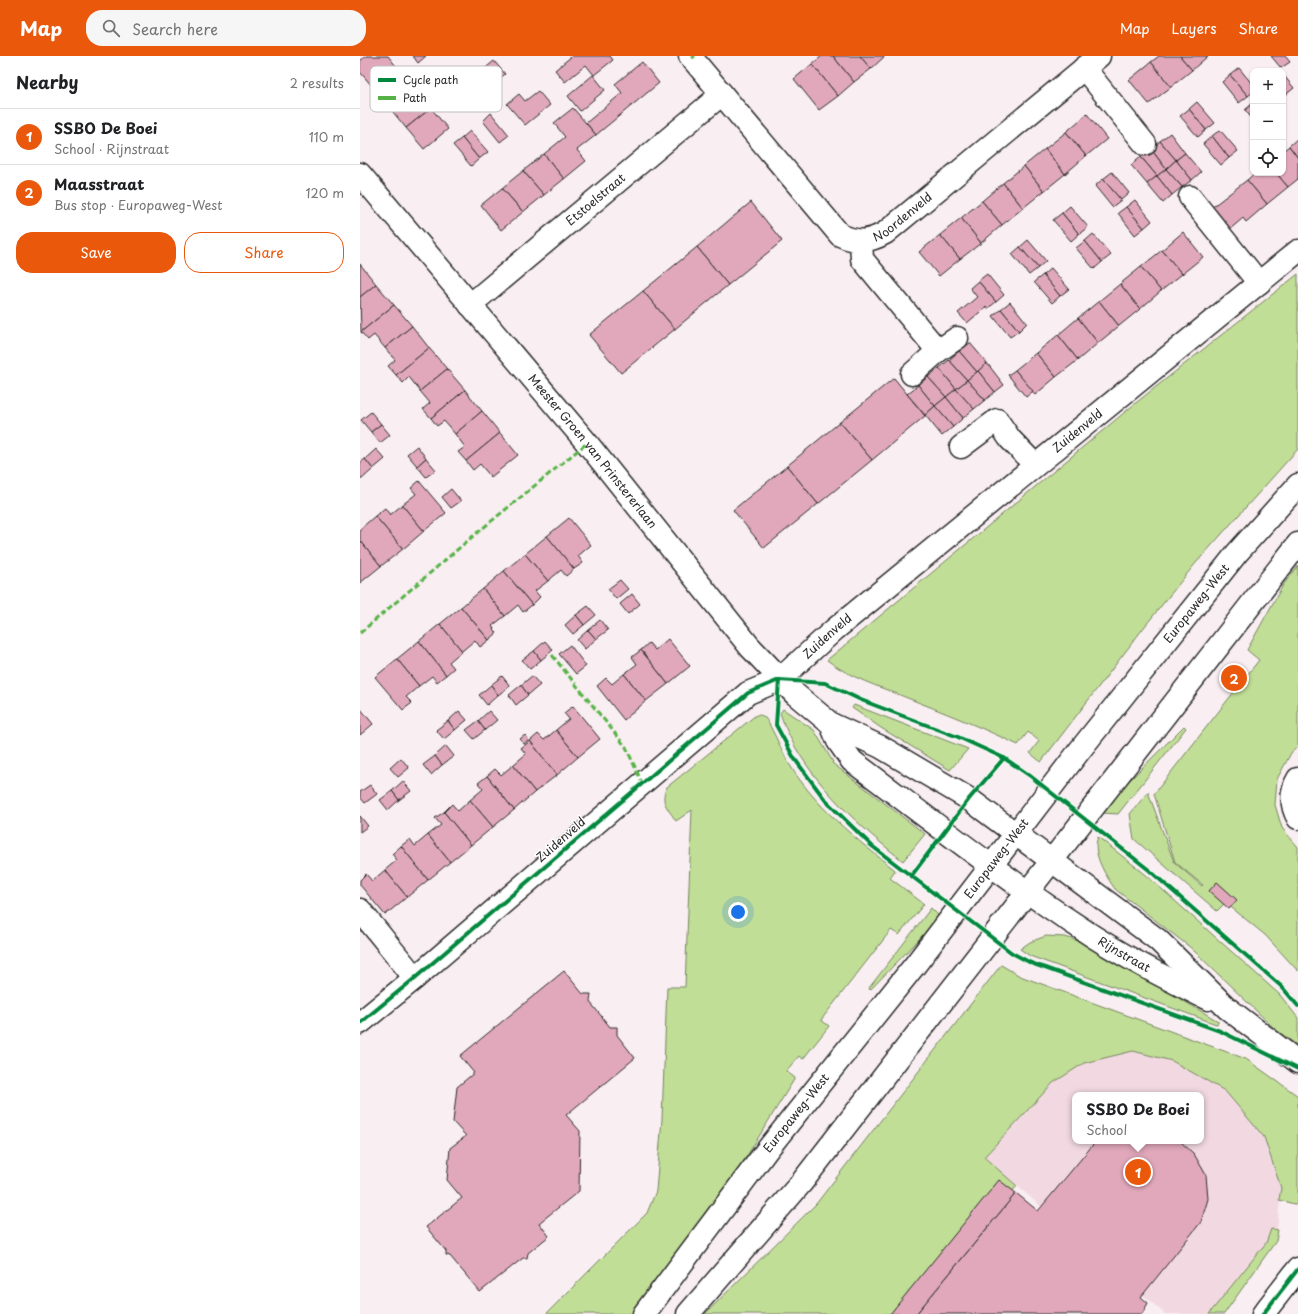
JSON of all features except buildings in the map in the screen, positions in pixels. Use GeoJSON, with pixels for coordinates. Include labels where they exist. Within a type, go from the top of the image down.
{"type":"FeatureCollection","features":[{"type":"Feature","properties":{"kind":"street","name":"Noordenveld"},"geometry":{"type":"LineString","coordinates":[[690,56],[840,235],[849,239],[861,241],[872,240],[885,233],[1092,62]]}},
{"type":"Feature","properties":{"kind":"street"},"geometry":{"type":"LineString","coordinates":[[1092,62],[1145,144]]}},
{"type":"Feature","properties":{"kind":"street","name":"Etstoelstraat"},"geometry":{"type":"LineString","coordinates":[[470,305],[722,94]]}},
{"type":"Feature","properties":{"kind":"street","name":"Meester Groen van Prinstererlaan"},"geometry":{"type":"LineString","coordinates":[[360,174],[586,443],[737,631],[779,680],[831,724],[881,747],[969,799],[1052,861]]}},
{"type":"Feature","properties":{"kind":"street"},"geometry":{"type":"LineString","coordinates":[[1190,197],[1259,283]]}},
{"type":"Feature","properties":{"kind":"street"},"geometry":{"type":"LineString","coordinates":[[861,241],[862,259],[938,351]]}},
{"type":"Feature","properties":{"kind":"street","name":"Zuidenveld"},"geometry":{"type":"LineString","coordinates":[[360,1023],[416,978],[748,693],[779,680],[834,630],[1034,465],[1298,251]]}},
{"type":"Feature","properties":{"kind":"street"},"geometry":{"type":"LineString","coordinates":[[912,374],[938,351],[957,338]]}},
{"type":"Feature","properties":{"kind":"street"},"geometry":{"type":"LineString","coordinates":[[961,447],[1003,415],[1010,439],[1034,465]]}},
{"type":"Feature","properties":{"kind":"street","name":"Europaweg-West"},"geometry":{"type":"LineString","coordinates":[[644,1314],[767,1150],[991,865],[1238,553],[1298,485]]}},
{"type":"Feature","properties":{"kind":"street"},"geometry":{"type":"LineString","coordinates":[[688,1314],[802,1182],[1027,892],[1151,736],[1298,544]]}},
{"type":"Feature","properties":{"kind":"street","name":"Meester Groen van Prinstererlaan"},"geometry":{"type":"LineString","coordinates":[[831,724],[838,741],[852,761],[991,865]]}},
{"type":"Feature","properties":{"kind":"street"},"geometry":{"type":"LineString","coordinates":[[1298,779],[1293,787],[1293,808],[1298,818]]}},
{"type":"Feature","properties":{"kind":"street","name":"Rijnstraat"},"geometry":{"type":"LineString","coordinates":[[1052,861],[1158,940],[1227,1008],[1298,1062]]}},
{"type":"Feature","properties":{"kind":"street","name":"Rijnstraat"},"geometry":{"type":"LineString","coordinates":[[991,865],[1027,892],[1080,928],[1145,967],[1227,1008]]}},
{"type":"Feature","properties":{"kind":"street"},"geometry":{"type":"LineString","coordinates":[[360,910],[416,978]]}},
{"type":"Feature","properties":{"kind":"street"},"geometry":{"type":"LineString","coordinates":[[1263,1314],[1298,1269]]}},
{"type":"Feature","properties":{"kind":"shaded area"},"geometry":{"type":"Polygon","coordinates":[[[1133,1051],[1172,1061],[1225,1091],[1264,1137],[1281,1188],[1276,1241],[1224,1314],[1165,1314],[984,1157],[1053,1083],[1084,1063],[1133,1051]]]}},
{"type":"Feature","properties":{"kind":"green space"},"geometry":{"type":"Polygon","coordinates":[[[1298,274],[1298,449],[1195,564],[1145,626],[1041,762],[1030,753],[1039,741],[1028,732],[1018,745],[962,720],[864,681],[845,672],[827,660],[1137,402],[1298,274]]]}},
{"type":"Feature","properties":{"kind":"green space"},"geometry":{"type":"Polygon","coordinates":[[[1298,566],[1298,745],[1291,753],[1277,779],[1275,805],[1282,828],[1298,847],[1298,971],[1265,935],[1210,890],[1224,904],[1217,911],[1134,839],[1130,814],[1148,792],[1174,862],[1202,886],[1203,885],[1175,862],[1154,794],[1259,660],[1247,650],[1283,585],[1298,566]]]}},
{"type":"Feature","properties":{"kind":"green space"},"geometry":{"type":"Polygon","coordinates":[[[854,705],[968,749],[950,770],[881,728],[852,708],[854,705]]]}},
{"type":"Feature","properties":{"kind":"green space"},"geometry":{"type":"Polygon","coordinates":[[[783,709],[814,730],[833,762],[832,763],[925,834],[903,861],[848,813],[815,776],[800,756],[789,735],[780,713],[783,709]]]}},
{"type":"Feature","properties":{"kind":"green space"},"geometry":{"type":"Polygon","coordinates":[[[756,715],[762,716],[766,719],[788,762],[810,793],[851,834],[895,870],[890,878],[924,904],[899,935],[891,930],[821,1020],[829,1026],[803,1059],[799,1056],[786,1071],[795,1078],[719,1201],[631,1314],[546,1314],[647,1213],[656,1191],[662,1119],[667,987],[685,987],[692,810],[676,821],[664,801],[665,792],[667,787],[756,715]]]}},
{"type":"Feature","properties":{"kind":"green space"},"geometry":{"type":"Polygon","coordinates":[[[1184,726],[1186,728],[1118,814],[1102,813],[1124,786],[1184,726]]]}},
{"type":"Feature","properties":{"kind":"green space"},"geometry":{"type":"Polygon","coordinates":[[[1098,837],[1145,874],[1280,995],[1298,1018],[1298,1046],[1275,1029],[1191,948],[1115,889],[1100,864],[1096,850],[1098,837]]]}},
{"type":"Feature","properties":{"kind":"green space"},"geometry":{"type":"Polygon","coordinates":[[[931,908],[939,916],[931,927],[870,990],[869,988],[931,908]]]}},
{"type":"Feature","properties":{"kind":"green space"},"geometry":{"type":"Polygon","coordinates":[[[1046,936],[1065,937],[1085,943],[1218,1021],[1218,1023],[1216,1024],[1030,956],[1020,949],[1030,942],[1046,936]]]}},
{"type":"Feature","properties":{"kind":"green space"},"geometry":{"type":"Polygon","coordinates":[[[1001,965],[1020,976],[1246,1059],[1298,1096],[1298,1205],[1279,1200],[1281,1188],[1264,1137],[1225,1091],[1172,1061],[1133,1051],[1084,1063],[1053,1083],[984,1157],[1017,1186],[906,1314],[705,1314],[816,1204],[1001,965]]]}},
{"type":"Feature","properties":{"kind":"green space"},"geometry":{"type":"Polygon","coordinates":[[[1271,1229],[1278,1230],[1276,1241],[1224,1314],[1209,1314],[1266,1243],[1271,1229]]]}},
{"type":"Feature","properties":{"kind":"marked path"},"geometry":{"type":"LineString","coordinates":[[360,633],[472,537],[587,443]]}},
{"type":"Feature","properties":{"kind":"marked path"},"geometry":{"type":"LineString","coordinates":[[552,655],[626,747],[642,783]]}},
{"type":"Feature","properties":{"kind":"cycle path"},"geometry":{"type":"LineString","coordinates":[[779,680],[776,725],[794,758],[826,801],[872,846],[1012,953],[1031,963],[1220,1031],[1298,1069]]}},
{"type":"Feature","properties":{"kind":"cycle path"},"geometry":{"type":"LineString","coordinates":[[360,1023],[415,978],[748,693],[779,680],[825,683],[861,700],[958,737],[1004,758],[1029,775],[1149,870],[1282,987],[1298,1006]]}},
{"type":"Feature","properties":{"kind":"cycle path"},"geometry":{"type":"LineString","coordinates":[[912,875],[969,799],[1004,758]]}},
{"type":"Feature","properties":{"kind":"cycle path"},"geometry":{"type":"LineString","coordinates":[[1263,1314],[1298,1269]]}},
{"type":"Feature","properties":{"kind":"place","name":"Maasstraat"},"geometry":{"type":"Point","coordinates":[1234,678]}},
{"type":"Feature","properties":{"kind":"place","name":"SSBO De Boei"},"geometry":{"type":"Point","coordinates":[1138,1172]}}]}
